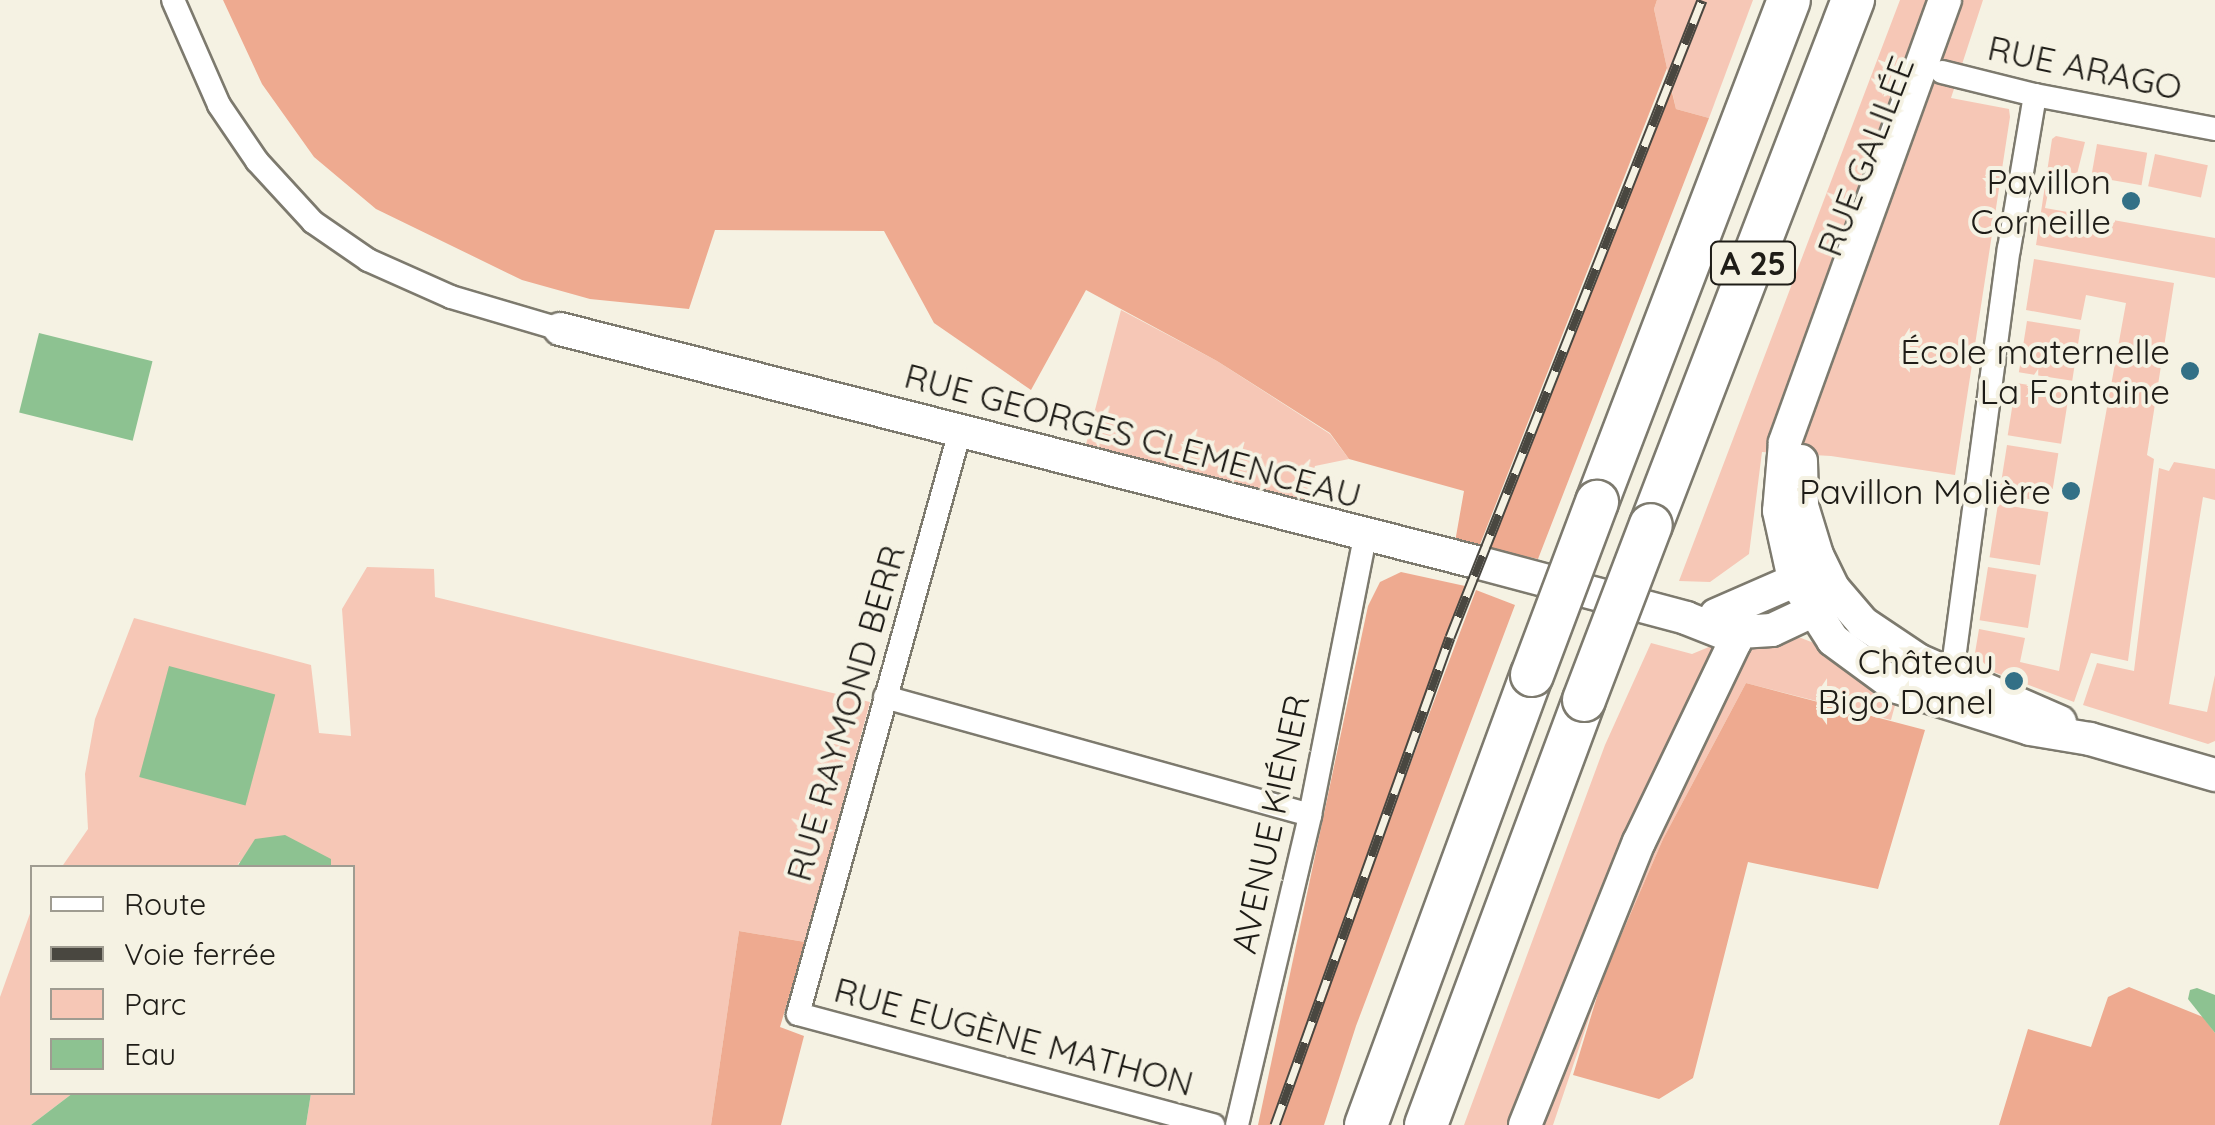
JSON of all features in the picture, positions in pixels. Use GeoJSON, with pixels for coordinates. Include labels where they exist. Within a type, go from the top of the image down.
{"type":"FeatureCollection","features":[{"type":"Feature","properties":{"kind":"highway","name":"A 25"},"geometry":{"type":"LineString","coordinates":[[1366,1125],[1532,675],[1790,0]]}},
{"type":"Feature","properties":{"kind":"highway","name":"A 25"},"geometry":{"type":"LineString","coordinates":[[1426,1125],[1584,700],[1853,0]]}},
{"type":"Feature","properties":{"kind":"street"},"geometry":{"type":"LineString","coordinates":[[173,0],[219,105],[257,161],[313,222],[368,260],[450,297],[560,329]]}},
{"type":"Feature","properties":{"kind":"street","name":"RUE GALILÉE"},"geometry":{"type":"LineString","coordinates":[[1818,590],[1780,511],[1785,443],[1946,0]]}},
{"type":"Feature","properties":{"kind":"street","name":"RUE GALILÉE"},"geometry":{"type":"LineString","coordinates":[[1818,590],[1800,492],[1804,444],[1888,201],[1942,72],[1962,0]]}},
{"type":"Feature","properties":{"kind":"street","name":"RUE ARAGO"},"geometry":{"type":"LineString","coordinates":[[1942,72],[2035,95],[2215,129]]}},
{"type":"Feature","properties":{"kind":"street"},"geometry":{"type":"LineString","coordinates":[[1952,674],[2009,249],[2035,95]]}},
{"type":"Feature","properties":{"kind":"street","name":"RUE GEORGES CLEMENCEAU"},"geometry":{"type":"LineString","coordinates":[[560,329],[1686,618],[1737,622]]}},
{"type":"Feature","properties":{"kind":"street","name":"RUE RAYMOND BERR"},"geometry":{"type":"LineString","coordinates":[[798,1014],[960,431]]}},
{"type":"Feature","properties":{"kind":"street","name":"AVENUE KIÉNER"},"geometry":{"type":"LineString","coordinates":[[1237,1125],[1310,816],[1365,536]]}},
{"type":"Feature","properties":{"kind":"street"},"geometry":{"type":"LineString","coordinates":[[1525,1125],[1651,816],[1737,622],[1772,630],[1818,590]]}},
{"type":"Feature","properties":{"kind":"street"},"geometry":{"type":"LineString","coordinates":[[1818,590],[1889,644],[2043,712],[2090,739]]}},
{"type":"Feature","properties":{"kind":"street"},"geometry":{"type":"LineString","coordinates":[[1818,590],[1844,652],[1897,687],[2030,729],[2090,739],[2215,775]]}},
{"type":"Feature","properties":{"kind":"street"},"geometry":{"type":"LineString","coordinates":[[886,697],[1310,816]]}},
{"type":"Feature","properties":{"kind":"street","name":"RUE EUGÈNE MATHON"},"geometry":{"type":"LineString","coordinates":[[798,1014],[1212,1125]]}},
{"type":"Feature","properties":{"kind":"green space"},"geometry":{"type":"Polygon","coordinates":[[[1657,0],[1753,0],[1709,118],[1676,109],[1654,9],[1657,0]]]}},
{"type":"Feature","properties":{"kind":"green space"},"geometry":{"type":"Polygon","coordinates":[[[1900,0],[1983,0],[1951,98],[2009,109],[2010,117],[1955,475],[1831,456],[1762,452],[1749,554],[1710,582],[1679,581],[1900,0]]]}},
{"type":"Feature","properties":{"kind":"green space"},"geometry":{"type":"Polygon","coordinates":[[[2056,136],[2085,142],[2077,174],[2053,168],[2045,208],[2215,238],[2215,278],[2036,245],[2052,139],[2056,136]]]}},
{"type":"Feature","properties":{"kind":"green space"},"geometry":{"type":"Polygon","coordinates":[[[2097,144],[2147,153],[2141,185],[2091,176],[2097,144]]]}},
{"type":"Feature","properties":{"kind":"green space"},"geometry":{"type":"Polygon","coordinates":[[[2155,154],[2208,165],[2201,198],[2148,186],[2155,154]]]}},
{"type":"Feature","properties":{"kind":"green space"},"geometry":{"type":"Polygon","coordinates":[[[2034,259],[2174,283],[2147,455],[2154,459],[2128,661],[2091,653],[2074,702],[1991,671],[1975,653],[1979,629],[2025,638],[2020,662],[2059,671],[2126,303],[2086,295],[2081,320],[2026,310],[2034,259]]]}},
{"type":"Feature","properties":{"kind":"green space"},"geometry":{"type":"Polygon","coordinates":[[[1121,310],[1217,361],[1330,434],[1349,459],[1315,466],[1302,505],[1083,456],[1121,310]]]}},
{"type":"Feature","properties":{"kind":"green space"},"geometry":{"type":"Polygon","coordinates":[[[2027,321],[2080,329],[2072,381],[2019,372],[2027,321]]]}},
{"type":"Feature","properties":{"kind":"green space"},"geometry":{"type":"Polygon","coordinates":[[[2016,383],[2069,391],[2061,444],[2008,435],[2016,383]]]}},
{"type":"Feature","properties":{"kind":"green space"},"geometry":{"type":"Polygon","coordinates":[[[2007,445],[2058,453],[2051,503],[1999,494],[2007,445]]]}},
{"type":"Feature","properties":{"kind":"green space"},"geometry":{"type":"Polygon","coordinates":[[[2174,462],[2215,469],[2215,500],[2203,497],[2169,704],[2207,712],[2215,675],[2215,741],[2208,744],[2083,705],[2097,663],[2134,671],[2159,468],[2169,471],[2174,462]]]}},
{"type":"Feature","properties":{"kind":"green space"},"geometry":{"type":"Polygon","coordinates":[[[1998,504],[2048,512],[2040,565],[1990,557],[1998,504]]]}},
{"type":"Feature","properties":{"kind":"green space"},"geometry":{"type":"Polygon","coordinates":[[[367,567],[434,569],[435,597],[870,702],[805,942],[739,931],[711,1125],[306,1125],[311,1095],[355,1095],[355,865],[331,865],[331,859],[238,865],[63,865],[88,829],[85,774],[95,719],[134,618],[311,665],[319,733],[351,736],[342,609],[367,567]]]}},
{"type":"Feature","properties":{"kind":"green space"},"geometry":{"type":"Polygon","coordinates":[[[1988,567],[2036,575],[2028,628],[1980,620],[1988,567]]]}},
{"type":"Feature","properties":{"kind":"green space"},"geometry":{"type":"Polygon","coordinates":[[[1801,638],[1827,648],[1897,698],[1891,720],[1746,683],[1663,839],[1603,977],[1553,1125],[1464,1125],[1605,745],[1651,643],[1692,654],[1721,642],[1801,638]]]}},
{"type":"Feature","properties":{"kind":"green space"},"geometry":{"type":"Polygon","coordinates":[[[30,914],[30,1095],[70,1095],[31,1125],[0,1125],[0,997],[30,914]]]}},
{"type":"Feature","properties":{"kind":"shaded area"},"geometry":{"type":"Polygon","coordinates":[[[223,0],[1657,0],[1654,9],[1667,68],[1479,547],[1455,542],[1464,491],[1349,459],[1330,433],[1217,361],[1086,290],[1031,390],[934,323],[884,231],[715,230],[689,309],[590,299],[522,280],[376,209],[314,157],[262,84],[223,0]]]}},
{"type":"Feature","properties":{"kind":"shaded area"},"geometry":{"type":"Polygon","coordinates":[[[1671,88],[1676,109],[1709,118],[1538,559],[1490,549],[1671,88]]]}},
{"type":"Feature","properties":{"kind":"shaded area"},"geometry":{"type":"Polygon","coordinates":[[[1401,572],[1465,586],[1271,1125],[1258,1125],[1368,606],[1380,582],[1401,572]]]}},
{"type":"Feature","properties":{"kind":"shaded area"},"geometry":{"type":"Polygon","coordinates":[[[1476,590],[1515,605],[1356,1026],[1324,1125],[1280,1125],[1340,950],[1476,590]]]}},
{"type":"Feature","properties":{"kind":"shaded area"},"geometry":{"type":"Polygon","coordinates":[[[1746,683],[1925,730],[1878,889],[1748,862],[1693,1078],[1659,1099],[1573,1075],[1603,977],[1663,839],[1746,683]]]}},
{"type":"Feature","properties":{"kind":"shaded area"},"geometry":{"type":"Polygon","coordinates":[[[739,931],[805,942],[780,1027],[804,1036],[781,1125],[711,1125],[739,931]]]}},
{"type":"Feature","properties":{"kind":"shaded area"},"geometry":{"type":"Polygon","coordinates":[[[2129,987],[2203,1017],[2215,1033],[2215,1125],[1999,1125],[2028,1029],[2091,1047],[2108,997],[2129,987]]]}},
{"type":"Feature","properties":{"kind":"water"},"geometry":{"type":"Polygon","coordinates":[[[39,333],[153,361],[133,441],[19,413],[39,333]]]}},
{"type":"Feature","properties":{"kind":"water"},"geometry":{"type":"Polygon","coordinates":[[[169,666],[275,694],[245,806],[139,777],[169,666]]]}},
{"type":"Feature","properties":{"kind":"water"},"geometry":{"type":"Polygon","coordinates":[[[285,835],[331,859],[331,865],[238,865],[255,839],[285,835]]]}},
{"type":"Feature","properties":{"kind":"water"},"geometry":{"type":"Polygon","coordinates":[[[2197,988],[2215,995],[2215,1033],[2188,999],[2190,990],[2197,988]]]}},
{"type":"Feature","properties":{"kind":"water"},"geometry":{"type":"Polygon","coordinates":[[[70,1095],[311,1095],[306,1125],[31,1125],[70,1095]]]}},
{"type":"Feature","properties":{"kind":"railway"},"geometry":{"type":"LineString","coordinates":[[1275,1125],[1450,637],[1702,0]]}},
{"type":"Feature","properties":{"kind":"place","name":"Pavillon Corneille"},"geometry":{"type":"Point","coordinates":[2131,201]}},
{"type":"Feature","properties":{"kind":"place","name":"École maternelle La Fontaine"},"geometry":{"type":"Point","coordinates":[2190,371]}},
{"type":"Feature","properties":{"kind":"place","name":"Pavillon Molière"},"geometry":{"type":"Point","coordinates":[2071,491]}},
{"type":"Feature","properties":{"kind":"place","name":"Château Bigo Danel"},"geometry":{"type":"Point","coordinates":[2014,681]}}]}
